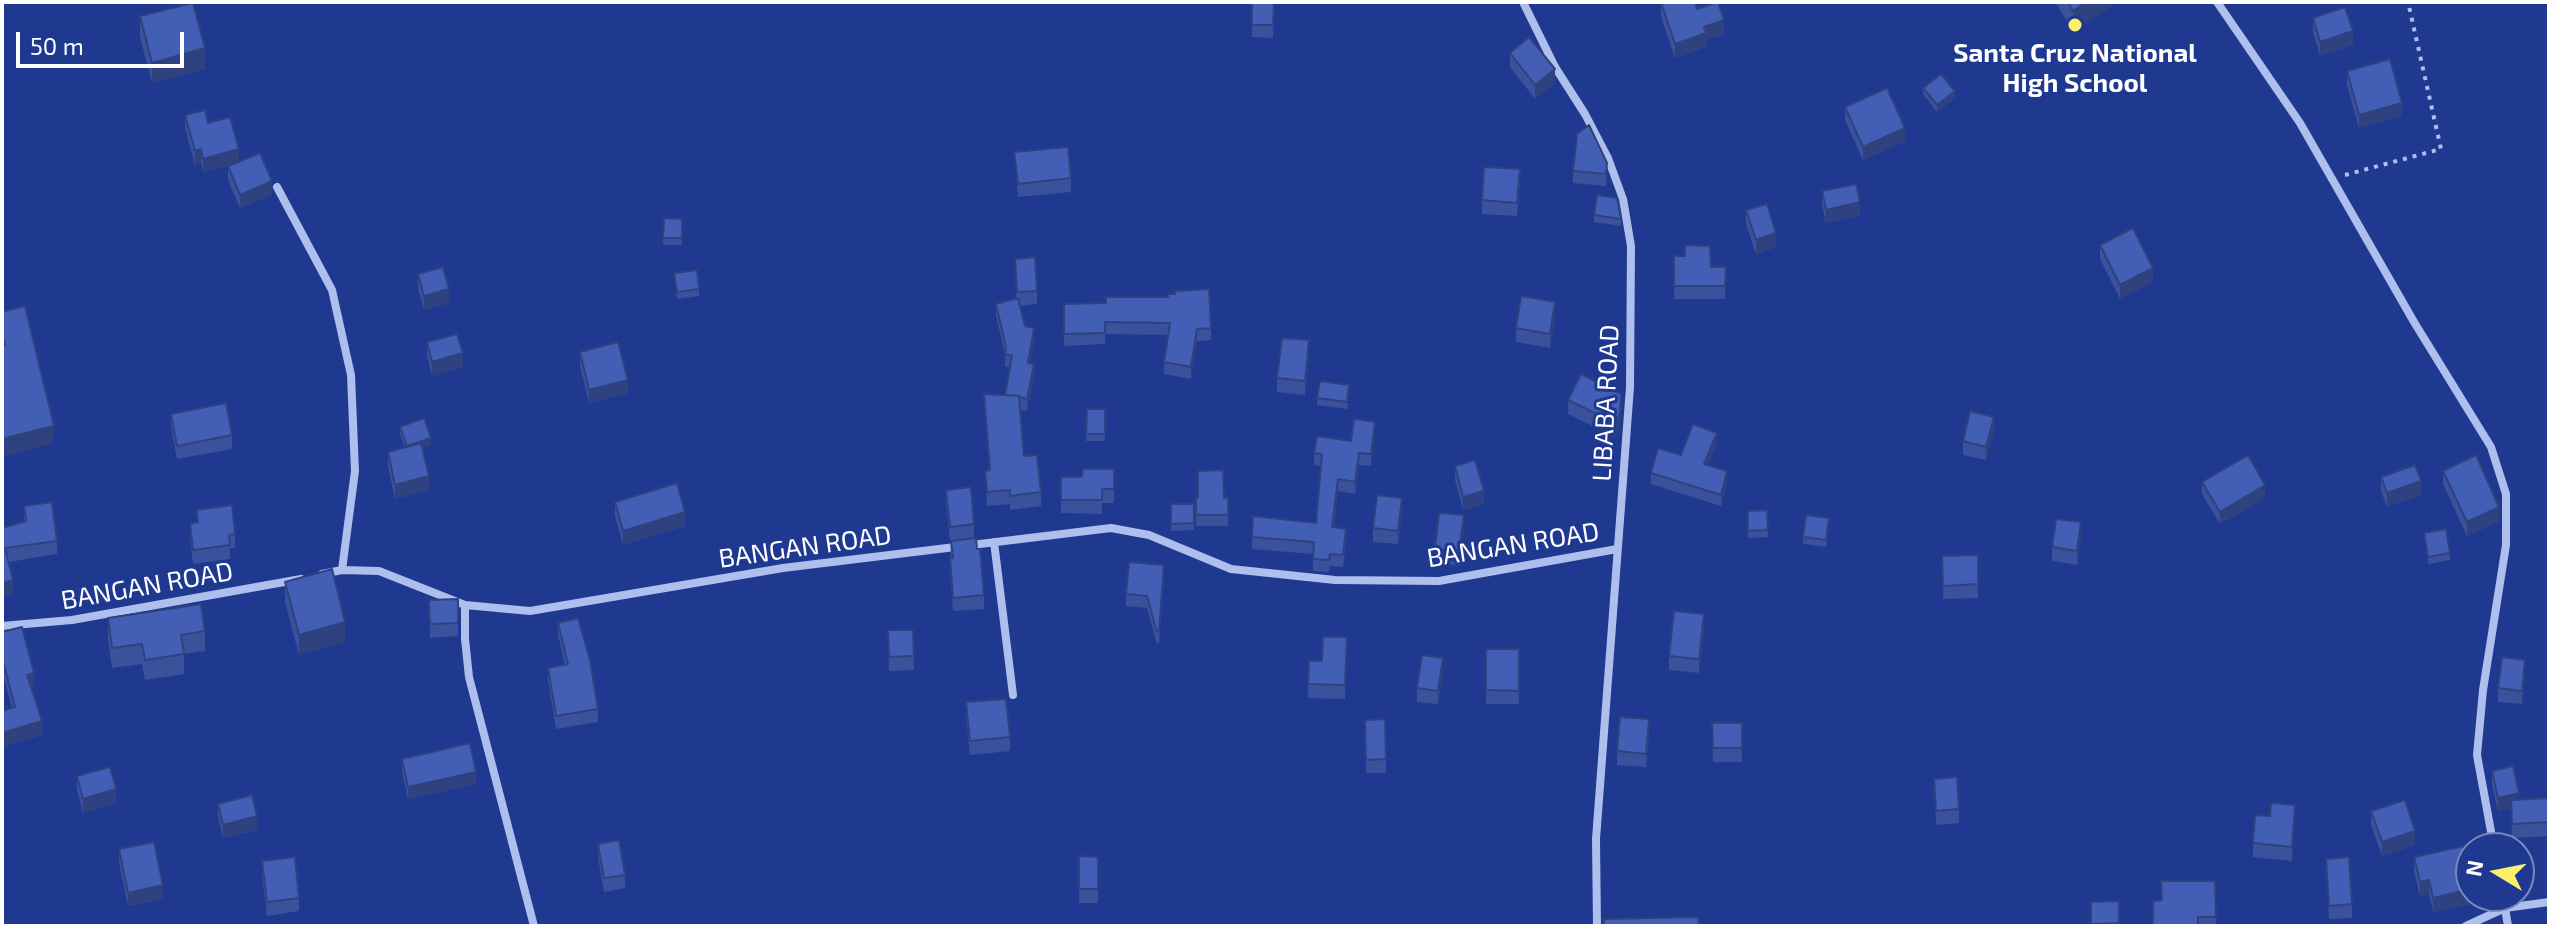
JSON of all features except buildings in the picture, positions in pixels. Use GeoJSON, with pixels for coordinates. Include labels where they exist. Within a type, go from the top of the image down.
{"type":"FeatureCollection","features":[{"type":"Feature","properties":{"kind":"street","name":"LIBABA ROAD"},"geometry":{"type":"LineString","coordinates":[[1523,2],[1555,67],[1608,158],[1623,199],[1631,246],[1630,387],[1596,839],[1597,926]]}},
{"type":"Feature","properties":{"kind":"street"},"geometry":{"type":"LineString","coordinates":[[2217,2],[2300,123],[2491,447],[2506,494],[2506,545],[2483,690],[2477,755],[2491,832]]}},
{"type":"Feature","properties":{"kind":"street"},"geometry":{"type":"LineString","coordinates":[[277,187],[332,290],[351,375],[355,471],[342,570]]}},
{"type":"Feature","properties":{"kind":"street","name":"BANGAN ROAD"},"geometry":{"type":"LineString","coordinates":[[2,626],[72,620],[342,570],[379,571],[465,605],[530,611],[783,568],[1111,528],[1149,535],[1231,569],[1335,580],[1439,581],[1617,549]]}},
{"type":"Feature","properties":{"kind":"street"},"geometry":{"type":"LineString","coordinates":[[994,542],[1013,695]]}},
{"type":"Feature","properties":{"kind":"street"},"geometry":{"type":"LineString","coordinates":[[465,605],[469,677],[534,926]]}},
{"type":"Feature","properties":{"kind":"street"},"geometry":{"type":"LineString","coordinates":[[2466,926],[2496,912]]}},
{"type":"Feature","properties":{"kind":"path"},"geometry":{"type":"LineString","coordinates":[[2331,178],[2441,149],[2408,2]]}},
{"type":"Feature","properties":{"kind":"place","name":"Santa Cruz National High School"},"geometry":{"type":"Point","coordinates":[2075,25]}}]}
